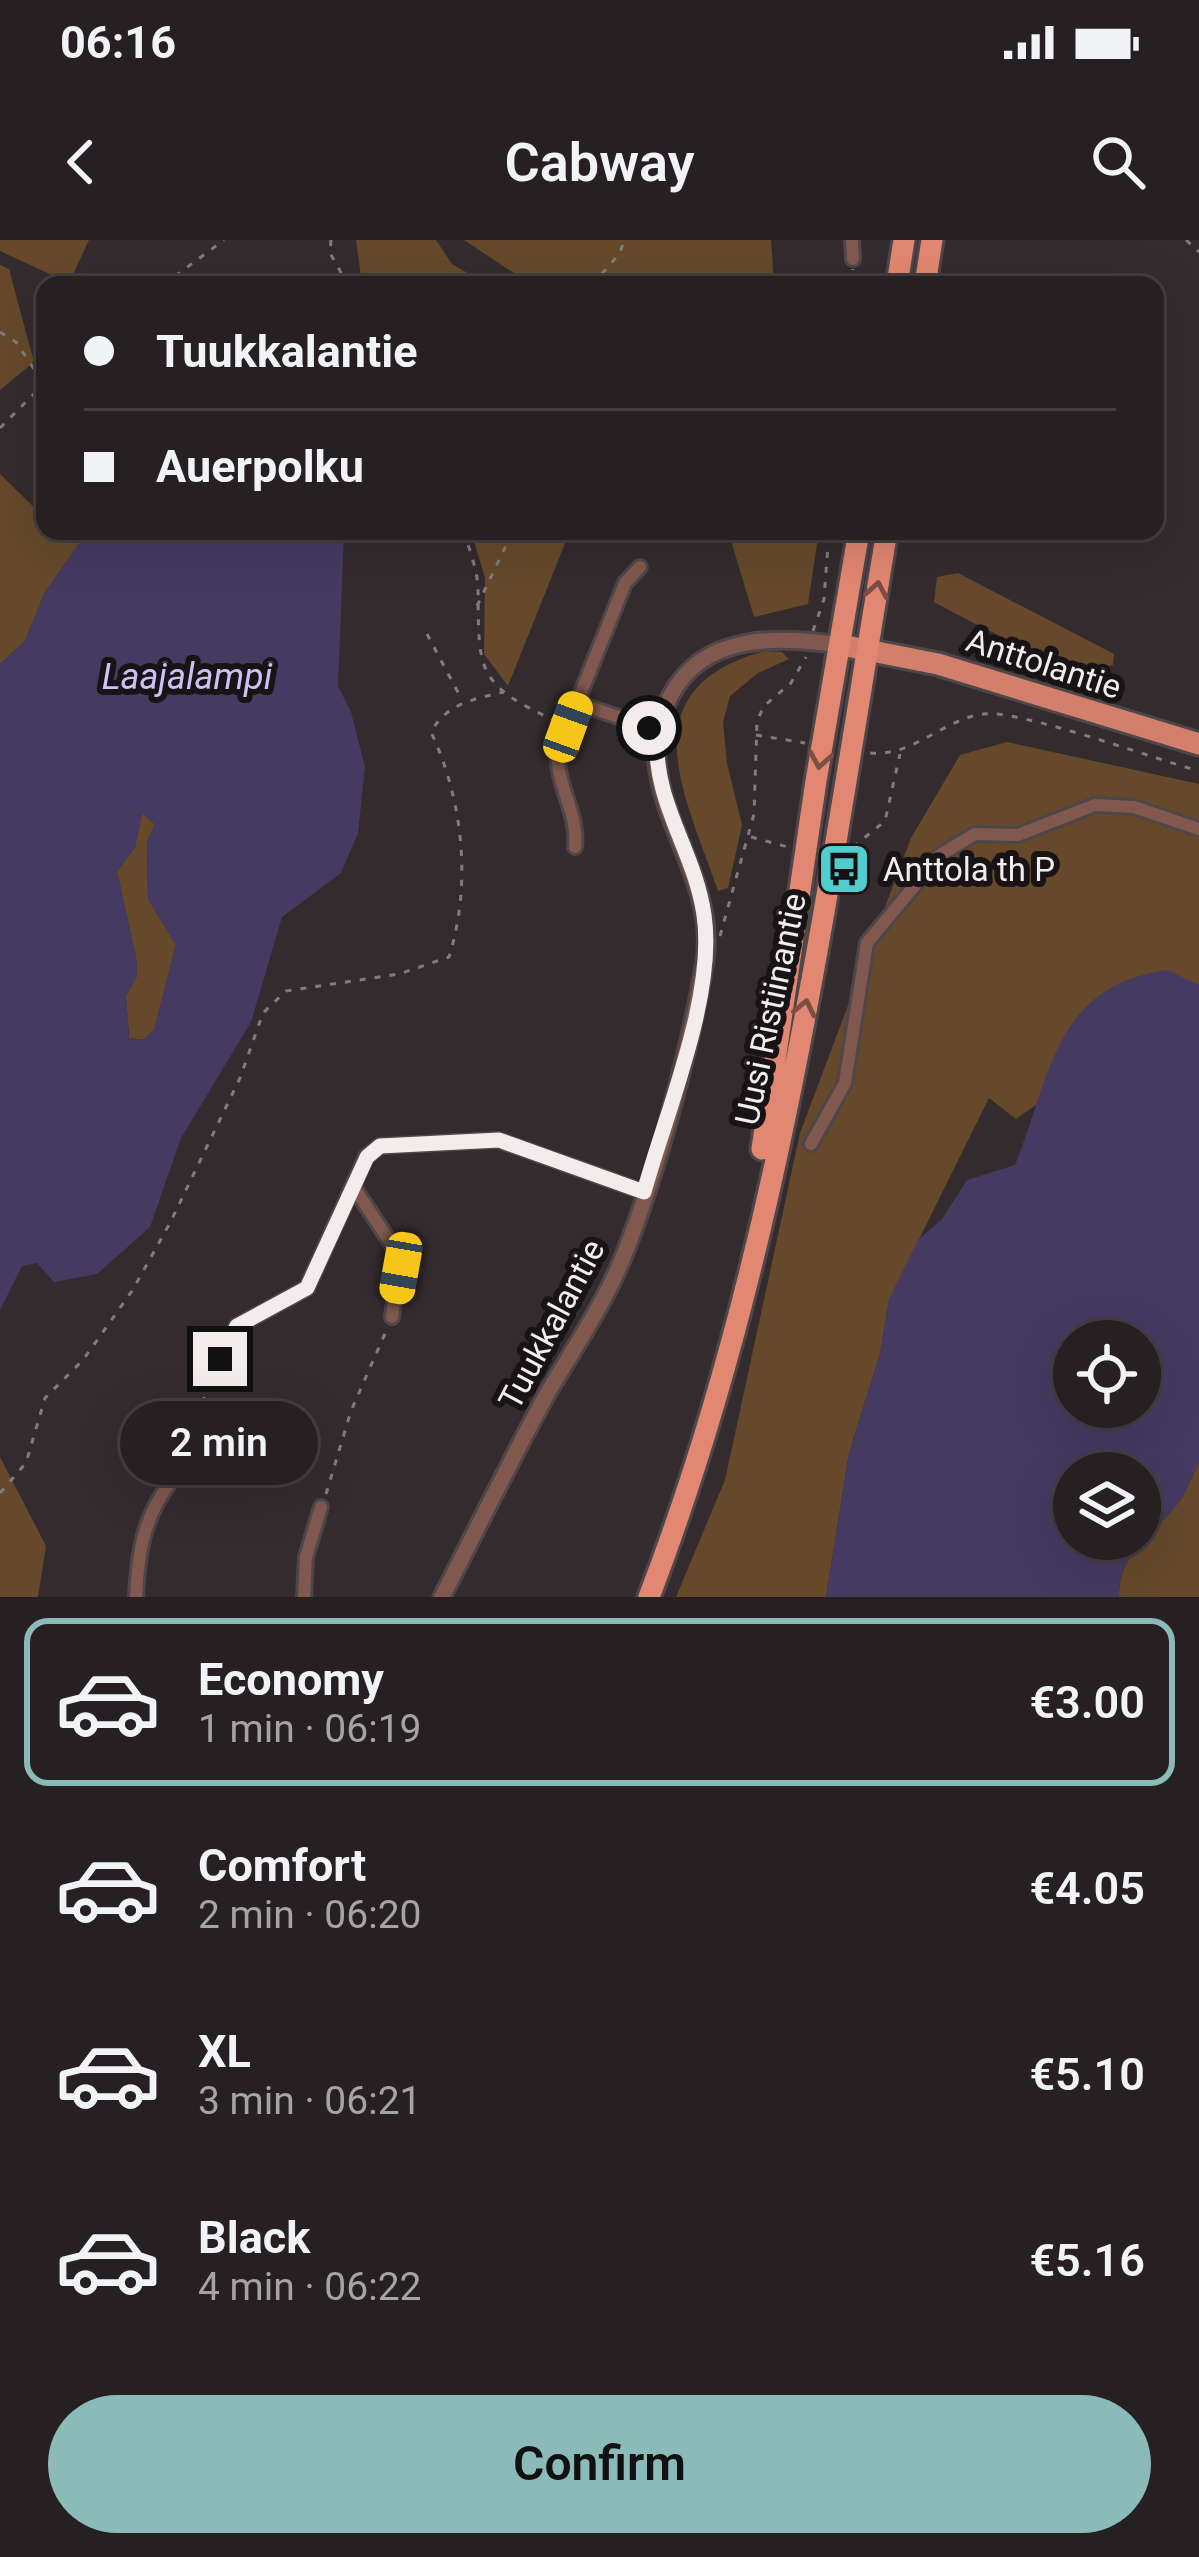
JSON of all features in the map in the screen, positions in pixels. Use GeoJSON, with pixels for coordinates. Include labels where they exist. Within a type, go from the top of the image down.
{"type":"FeatureCollection","features":[{"type":"Feature","properties":{"kind":"highway"},"geometry":{"type":"LineString","coordinates":[[898,276],[904,240]]}},
{"type":"Feature","properties":{"kind":"highway"},"geometry":{"type":"LineString","coordinates":[[926,276],[932,240]]}},
{"type":"Feature","properties":{"kind":"highway","name":"Uusi Ristiinantie"},"geometry":{"type":"LineString","coordinates":[[744,1286],[785,983],[858,540]]}},
{"type":"Feature","properties":{"kind":"highway","name":"Uusi Ristiinantie"},"geometry":{"type":"LineString","coordinates":[[649,1597],[709,1422],[744,1286],[825,913],[885,540]]}},
{"type":"Feature","properties":{"kind":"main road","name":"Anttolantie"},"geometry":{"type":"LineString","coordinates":[[841,645],[938,664],[1199,744]]}},
{"type":"Feature","properties":{"kind":"street"},"geometry":{"type":"LineString","coordinates":[[852,240],[853,259]]}},
{"type":"Feature","properties":{"kind":"street"},"geometry":{"type":"LineString","coordinates":[[575,847],[578,826],[557,767],[625,583],[640,567]]}},
{"type":"Feature","properties":{"kind":"street"},"geometry":{"type":"LineString","coordinates":[[577,704],[657,730],[676,687],[717,652],[751,640],[841,645]]}},
{"type":"Feature","properties":{"kind":"street","name":"Tuukkalantie"},"geometry":{"type":"LineString","coordinates":[[442,1597],[614,1276],[644,1192],[696,1011],[706,952],[701,898],[658,787],[657,730]]}},
{"type":"Feature","properties":{"kind":"street"},"geometry":{"type":"LineString","coordinates":[[811,1144],[845,1083],[867,943],[940,855],[975,835],[1018,835],[1095,805],[1135,807],[1199,829]]}},
{"type":"Feature","properties":{"kind":"street"},"geometry":{"type":"LineString","coordinates":[[220,1359],[237,1326],[307,1288],[327,1253],[352,1186],[367,1157],[380,1146],[499,1140],[644,1192]]}},
{"type":"Feature","properties":{"kind":"street"},"geometry":{"type":"LineString","coordinates":[[352,1186],[400,1257],[392,1317]]}},
{"type":"Feature","properties":{"kind":"street"},"geometry":{"type":"LineString","coordinates":[[136,1597],[141,1539],[152,1507],[169,1484]]}},
{"type":"Feature","properties":{"kind":"street"},"geometry":{"type":"LineString","coordinates":[[304,1597],[306,1557],[321,1507]]}},
{"type":"Feature","properties":{"kind":"path"},"geometry":{"type":"LineString","coordinates":[[175,276],[224,240]]}},
{"type":"Feature","properties":{"kind":"path"},"geometry":{"type":"LineString","coordinates":[[331,240],[330,254],[343,276]]}},
{"type":"Feature","properties":{"kind":"path"},"geometry":{"type":"LineString","coordinates":[[600,276],[620,253],[624,240]]}},
{"type":"Feature","properties":{"kind":"path"},"geometry":{"type":"LineString","coordinates":[[1186,240],[1199,252]]}},
{"type":"Feature","properties":{"kind":"path"},"geometry":{"type":"LineString","coordinates":[[0,332],[16,342],[36,371]]}},
{"type":"Feature","properties":{"kind":"path"},"geometry":{"type":"LineString","coordinates":[[0,428],[36,393]]}},
{"type":"Feature","properties":{"kind":"path"},"geometry":{"type":"LineString","coordinates":[[466,540],[478,582],[480,661],[504,692],[568,727]]}},
{"type":"Feature","properties":{"kind":"path"},"geometry":{"type":"LineString","coordinates":[[477,608],[509,540]]}},
{"type":"Feature","properties":{"kind":"path"},"geometry":{"type":"LineString","coordinates":[[706,952],[715,952],[727,922],[754,814],[756,735],[764,706],[800,672],[824,599],[829,540]]}},
{"type":"Feature","properties":{"kind":"path"},"geometry":{"type":"LineString","coordinates":[[427,634],[463,702]]}},
{"type":"Feature","properties":{"kind":"path"},"geometry":{"type":"LineString","coordinates":[[0,1493],[26,1463],[45,1398],[82,1360],[132,1291],[170,1223],[240,1078],[263,1013],[286,991],[399,974],[449,957],[464,845],[450,772],[430,732],[440,715],[463,702],[504,692]]}},
{"type":"Feature","properties":{"kind":"path"},"geometry":{"type":"LineString","coordinates":[[863,753],[900,752],[990,713],[1199,771]]}},
{"type":"Feature","properties":{"kind":"path"},"geometry":{"type":"LineString","coordinates":[[756,735],[807,744]]}},
{"type":"Feature","properties":{"kind":"path"},"geometry":{"type":"LineString","coordinates":[[848,852],[885,821],[900,752]]}},
{"type":"Feature","properties":{"kind":"path"},"geometry":{"type":"LineString","coordinates":[[748,836],[790,848]]}},
{"type":"Feature","properties":{"kind":"path"},"geometry":{"type":"LineString","coordinates":[[321,1507],[339,1463],[351,1412],[392,1317]]}},
{"type":"Feature","properties":{"kind":"path"},"geometry":{"type":"LineString","coordinates":[[169,1484],[220,1359]]}},
{"type":"Feature","properties":{"kind":"shaded area"},"geometry":{"type":"Polygon","coordinates":[[[0,240],[89,240],[72,276],[54,276],[0,251],[0,240]]]}},
{"type":"Feature","properties":{"kind":"shaded area"},"geometry":{"type":"Polygon","coordinates":[[[356,240],[436,240],[452,264],[473,276],[361,276],[356,240]]]}},
{"type":"Feature","properties":{"kind":"shaded area"},"geometry":{"type":"Polygon","coordinates":[[[464,240],[771,240],[774,276],[518,276],[464,240]]]}},
{"type":"Feature","properties":{"kind":"shaded area"},"geometry":{"type":"Polygon","coordinates":[[[0,265],[9,269],[34,362],[0,390],[0,265]]]}},
{"type":"Feature","properties":{"kind":"shaded area"},"geometry":{"type":"Polygon","coordinates":[[[0,474],[36,509],[36,540],[82,540],[45,592],[25,641],[0,664],[0,474]]]}},
{"type":"Feature","properties":{"kind":"shaded area"},"geometry":{"type":"Polygon","coordinates":[[[474,540],[566,540],[508,686],[484,654],[485,578],[474,540]]]}},
{"type":"Feature","properties":{"kind":"shaded area"},"geometry":{"type":"Polygon","coordinates":[[[731,540],[818,540],[808,604],[754,617],[731,540]]]}},
{"type":"Feature","properties":{"kind":"shaded area"},"geometry":{"type":"Polygon","coordinates":[[[958,573],[1114,654],[1113,665],[1073,663],[1048,655],[934,602],[937,577],[958,573]]]}},
{"type":"Feature","properties":{"kind":"shaded area"},"geometry":{"type":"Polygon","coordinates":[[[765,651],[782,652],[789,659],[758,673],[730,696],[723,722],[742,825],[728,888],[718,891],[682,783],[677,750],[680,719],[694,691],[721,668],[765,651]]]}},
{"type":"Feature","properties":{"kind":"shaded area"},"geometry":{"type":"Polygon","coordinates":[[[1007,742],[1199,784],[1199,990],[1016,1119],[989,1098],[889,1300],[880,1354],[849,1453],[826,1597],[676,1597],[725,1480],[800,1133],[911,838],[960,755],[1007,742]]]}},
{"type":"Feature","properties":{"kind":"shaded area"},"geometry":{"type":"Polygon","coordinates":[[[142,813],[155,824],[147,841],[148,899],[176,945],[154,1030],[143,1040],[129,1038],[126,996],[137,976],[136,957],[117,872],[135,847],[142,813]]]}},
{"type":"Feature","properties":{"kind":"shaded area"},"geometry":{"type":"Polygon","coordinates":[[[0,1457],[46,1546],[38,1597],[0,1597],[0,1457]]]}},
{"type":"Feature","properties":{"kind":"shaded area"},"geometry":{"type":"Polygon","coordinates":[[[1199,1462],[1199,1597],[1119,1597],[1129,1560],[1161,1560],[1161,1522],[1181,1499],[1199,1462]]]}},
{"type":"Feature","properties":{"kind":"water","name":"Laajalampi"},"geometry":{"type":"Polygon","coordinates":[[[82,540],[344,540],[338,686],[351,712],[365,767],[358,833],[341,873],[282,917],[251,1022],[181,1138],[150,1227],[97,1274],[54,1282],[37,1263],[22,1266],[0,1310],[0,664],[25,641],[45,592],[82,540]],[[142,813],[135,848],[117,872],[136,957],[137,976],[126,996],[129,1038],[143,1040],[154,1030],[176,945],[148,899],[147,841],[155,824],[142,813]]]}},
{"type":"Feature","properties":{"kind":"water"},"geometry":{"type":"Polygon","coordinates":[[[1167,970],[1199,985],[1199,1462],[1181,1499],[1161,1522],[1161,1452],[1053,1452],[1053,1560],[1129,1560],[1119,1597],[826,1597],[849,1453],[880,1354],[889,1300],[918,1240],[942,1219],[967,1180],[1015,1165],[1062,1040],[1100,995],[1129,979],[1167,970]]]}},
{"type":"Feature","properties":{"kind":"place","name":"Anttola th P"},"geometry":{"type":"Point","coordinates":[844,869]}},
{"type":"Feature","properties":{"kind":"route"},"geometry":{"type":"LineString","coordinates":[[220,1359],[237,1326],[307,1288],[327,1253],[352,1186],[367,1157],[380,1146],[499,1140],[644,1192],[696,1011],[706,952],[701,898],[658,787],[657,730],[649,728]]}}]}
